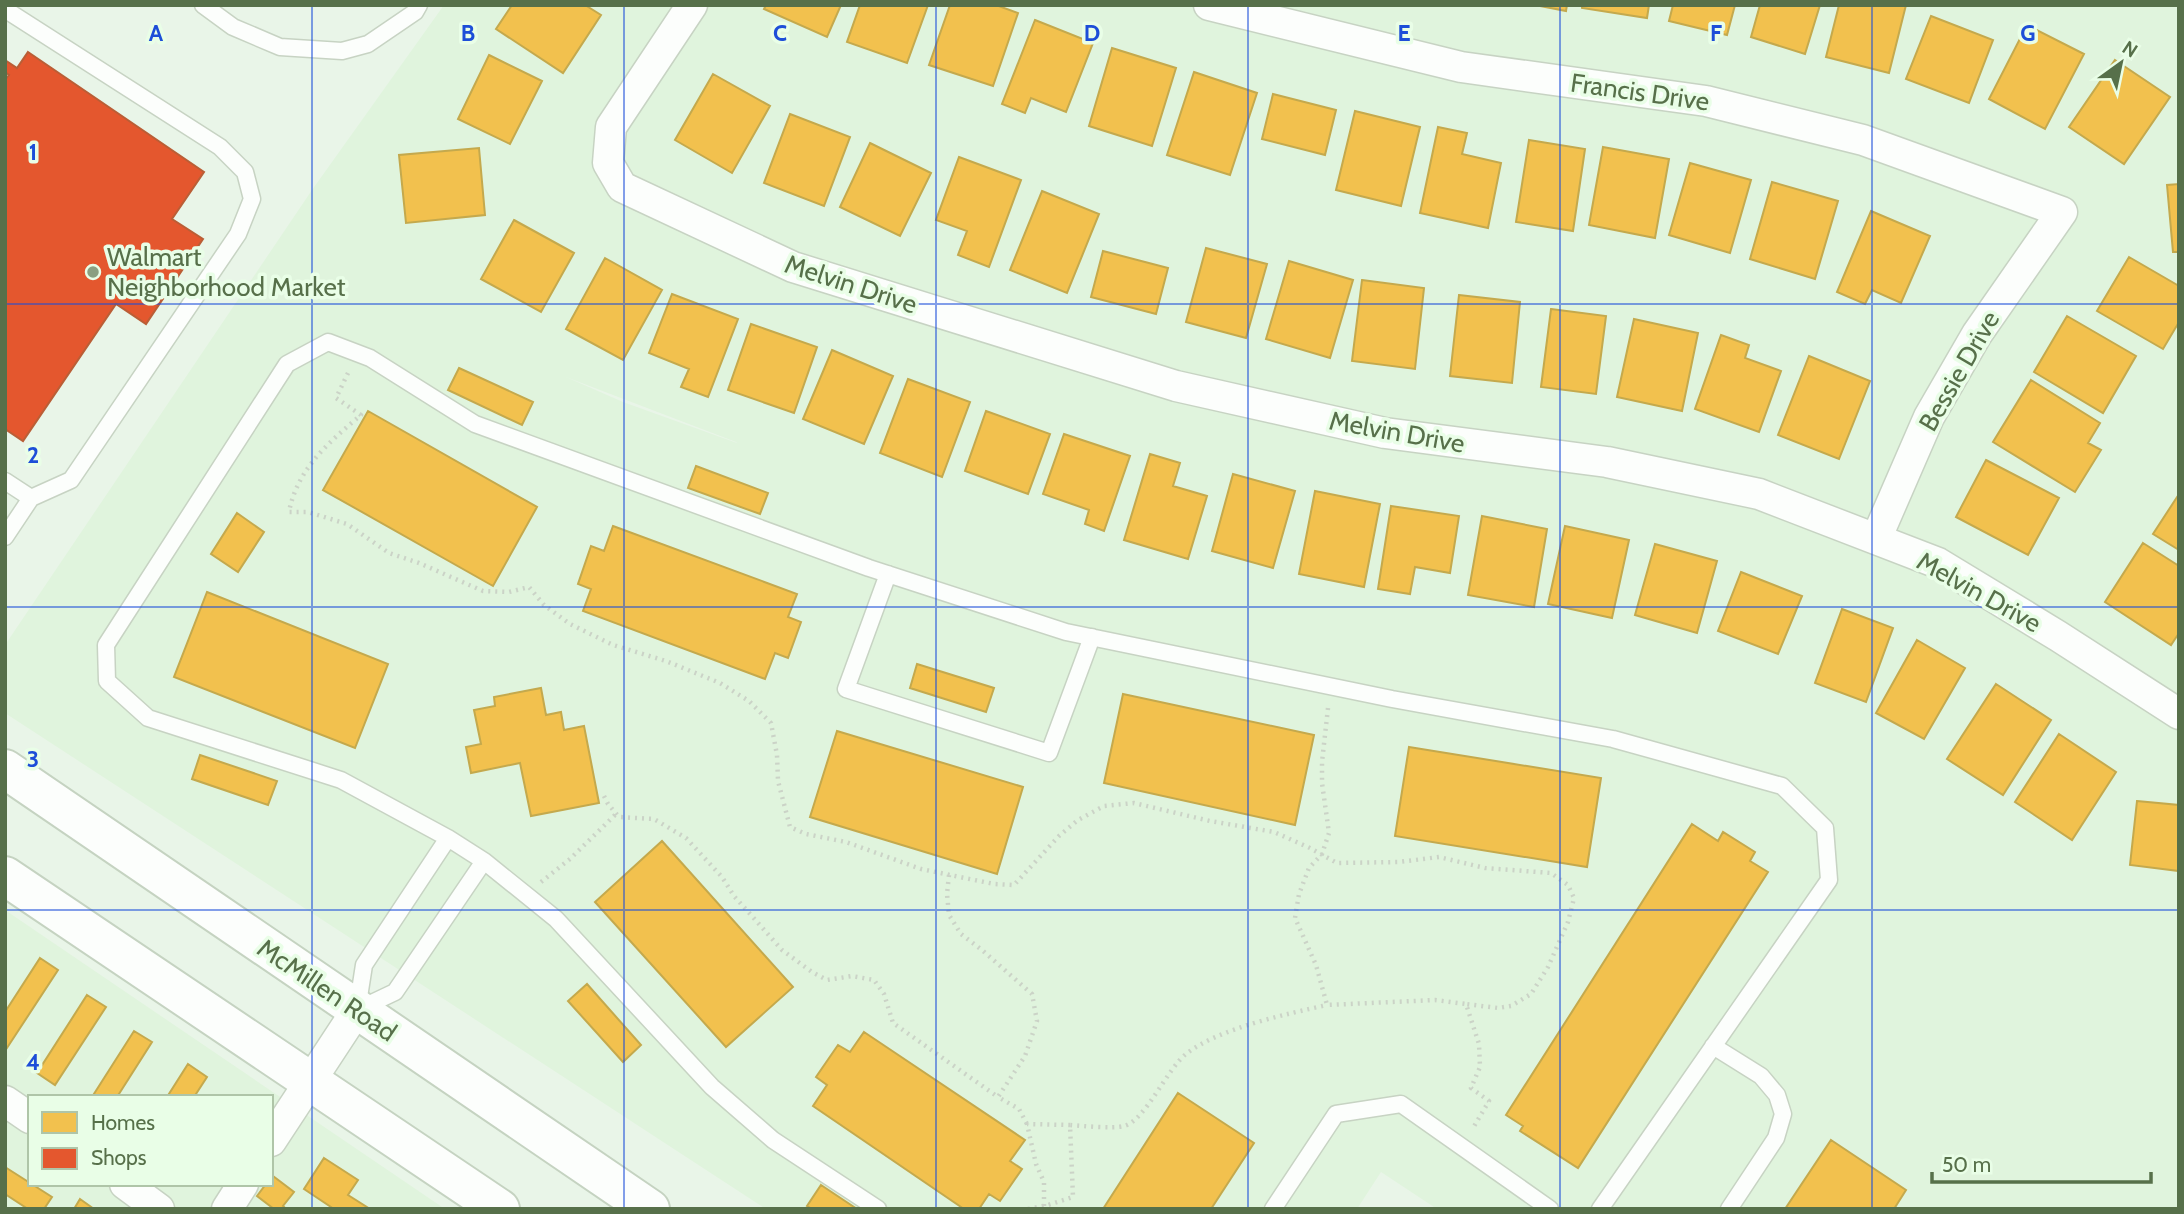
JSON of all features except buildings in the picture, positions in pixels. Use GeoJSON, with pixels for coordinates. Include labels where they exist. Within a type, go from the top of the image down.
{"type":"FeatureCollection","features":[{"type":"Feature","properties":{"kind":"main road","name":"McMillen Road"},"geometry":{"type":"LineString","coordinates":[[5,769],[650,1209]]}},
{"type":"Feature","properties":{"kind":"main road"},"geometry":{"type":"LineString","coordinates":[[5,876],[500,1209]]}},
{"type":"Feature","properties":{"kind":"street","name":"Melvin Drive"},"geometry":{"type":"LineString","coordinates":[[692,5],[611,127],[608,163],[622,187],[793,267],[1163,382],[1385,433],[1606,462],[1759,494],[1938,563],[2179,714]]}},
{"type":"Feature","properties":{"kind":"street","name":"Francis Drive"},"geometry":{"type":"LineString","coordinates":[[1209,5],[1461,67],[1719,104],[1863,140],[2062,212]]}},
{"type":"Feature","properties":{"kind":"street","name":"Bessie Drive"},"geometry":{"type":"LineString","coordinates":[[1876,539],[1929,417],[1977,334],[2062,212]]}},
{"type":"Feature","properties":{"kind":"street"},"geometry":{"type":"LineString","coordinates":[[273,1138],[357,1010]]}},
{"type":"Feature","properties":{"kind":"street"},"geometry":{"type":"LineString","coordinates":[[5,1101],[28,1117]]}},
{"type":"Feature","properties":{"kind":"street"},"geometry":{"type":"LineString","coordinates":[[127,1186],[159,1209]]}},
{"type":"Feature","properties":{"kind":"street"},"geometry":{"type":"LineString","coordinates":[[227,1209],[242,1186]]}},
{"type":"Feature","properties":{"kind":"lane"},"geometry":{"type":"LineString","coordinates":[[203,5],[233,27],[280,47],[342,51],[368,44],[415,12],[419,5]]}},
{"type":"Feature","properties":{"kind":"lane"},"geometry":{"type":"LineString","coordinates":[[5,10],[220,147],[245,172],[252,199],[239,234],[71,480],[32,498],[5,537]]}},
{"type":"Feature","properties":{"kind":"lane"},"geometry":{"type":"LineString","coordinates":[[878,1209],[773,1140],[712,1087],[556,919],[484,861],[448,838],[341,780],[148,718],[107,681],[106,645],[287,364],[328,342],[370,358],[475,424],[888,574],[1066,632],[1330,687],[1613,739],[1782,786],[1825,828],[1829,880],[1600,1209]]}},
{"type":"Feature","properties":{"kind":"lane"},"geometry":{"type":"LineString","coordinates":[[5,481],[32,498]]}},
{"type":"Feature","properties":{"kind":"lane"},"geometry":{"type":"LineString","coordinates":[[888,574],[846,688],[1049,754],[1092,637]]}},
{"type":"Feature","properties":{"kind":"lane"},"geometry":{"type":"LineString","coordinates":[[357,1010],[364,965],[448,838]]}},
{"type":"Feature","properties":{"kind":"lane"},"geometry":{"type":"LineString","coordinates":[[357,1010],[395,992],[484,861]]}},
{"type":"Feature","properties":{"kind":"lane"},"geometry":{"type":"LineString","coordinates":[[1713,1046],[1761,1076],[1777,1095],[1783,1114],[1776,1138],[1730,1209]]}},
{"type":"Feature","properties":{"kind":"lane"},"geometry":{"type":"LineString","coordinates":[[1273,1209],[1336,1114],[1401,1104],[1550,1209]]}},
{"type":"Feature","properties":{"kind":"path"},"geometry":{"type":"LineString","coordinates":[[358,354],[336,398],[360,415],[327,443],[305,471],[289,512],[309,512],[347,524],[389,553],[483,591],[509,592],[529,587],[544,605],[570,624],[613,645],[666,661],[720,683],[749,701],[771,723],[778,780],[790,827],[806,834],[846,842],[921,869],[1014,885],[1059,836],[1078,820],[1104,806],[1133,803],[1210,821],[1274,832],[1337,863],[1399,862],[1439,857],[1485,868],[1551,873],[1568,885],[1574,898],[1568,922],[1548,967],[1531,994],[1511,1006],[1498,1008],[1436,1000],[1327,1005],[1271,1018],[1217,1037],[1186,1054],[1136,1121],[1124,1127],[1027,1124]]}},
{"type":"Feature","properties":{"kind":"path"},"geometry":{"type":"LineString","coordinates":[[1327,1005],[1316,965],[1295,918],[1299,894],[1309,868],[1322,854],[1329,833],[1322,762],[1330,687]]}},
{"type":"Feature","properties":{"kind":"path"},"geometry":{"type":"LineString","coordinates":[[604,796],[619,817],[654,818],[686,838],[782,950],[828,980],[852,976],[874,979],[884,994],[893,1023],[998,1097],[1019,1108],[1027,1124],[1036,1164],[1044,1182],[1044,1206]]}},
{"type":"Feature","properties":{"kind":"path"},"geometry":{"type":"LineString","coordinates":[[526,895],[570,859],[616,814]]}},
{"type":"Feature","properties":{"kind":"path"},"geometry":{"type":"LineString","coordinates":[[949,875],[949,915],[961,934],[1032,994],[1037,1021],[1025,1056],[998,1097]]}},
{"type":"Feature","properties":{"kind":"path"},"geometry":{"type":"LineString","coordinates":[[1461,1147],[1489,1101],[1471,1088],[1480,1067],[1479,1044],[1466,1004]]}},
{"type":"Feature","properties":{"kind":"path"},"geometry":{"type":"LineString","coordinates":[[1028,1209],[1073,1197],[1070,1125]]}},
{"type":"Feature","properties":{"kind":"shaded area"},"geometry":{"type":"Polygon","coordinates":[[[444,5],[2179,5],[2179,1209],[1437,1209],[1381,1172],[1357,1209],[766,1209],[5,713],[5,645],[312,190],[444,5]],[[566,377],[623,402],[736,442],[566,377]]]}},
{"type":"Feature","properties":{"kind":"shaded area"},"geometry":{"type":"Polygon","coordinates":[[[5,910],[445,1209],[5,1209],[5,910]]]}},
{"type":"Feature","properties":{"kind":"place","name":"Walmart Neighborhood Market"},"geometry":{"type":"Point","coordinates":[93,272]}}]}
